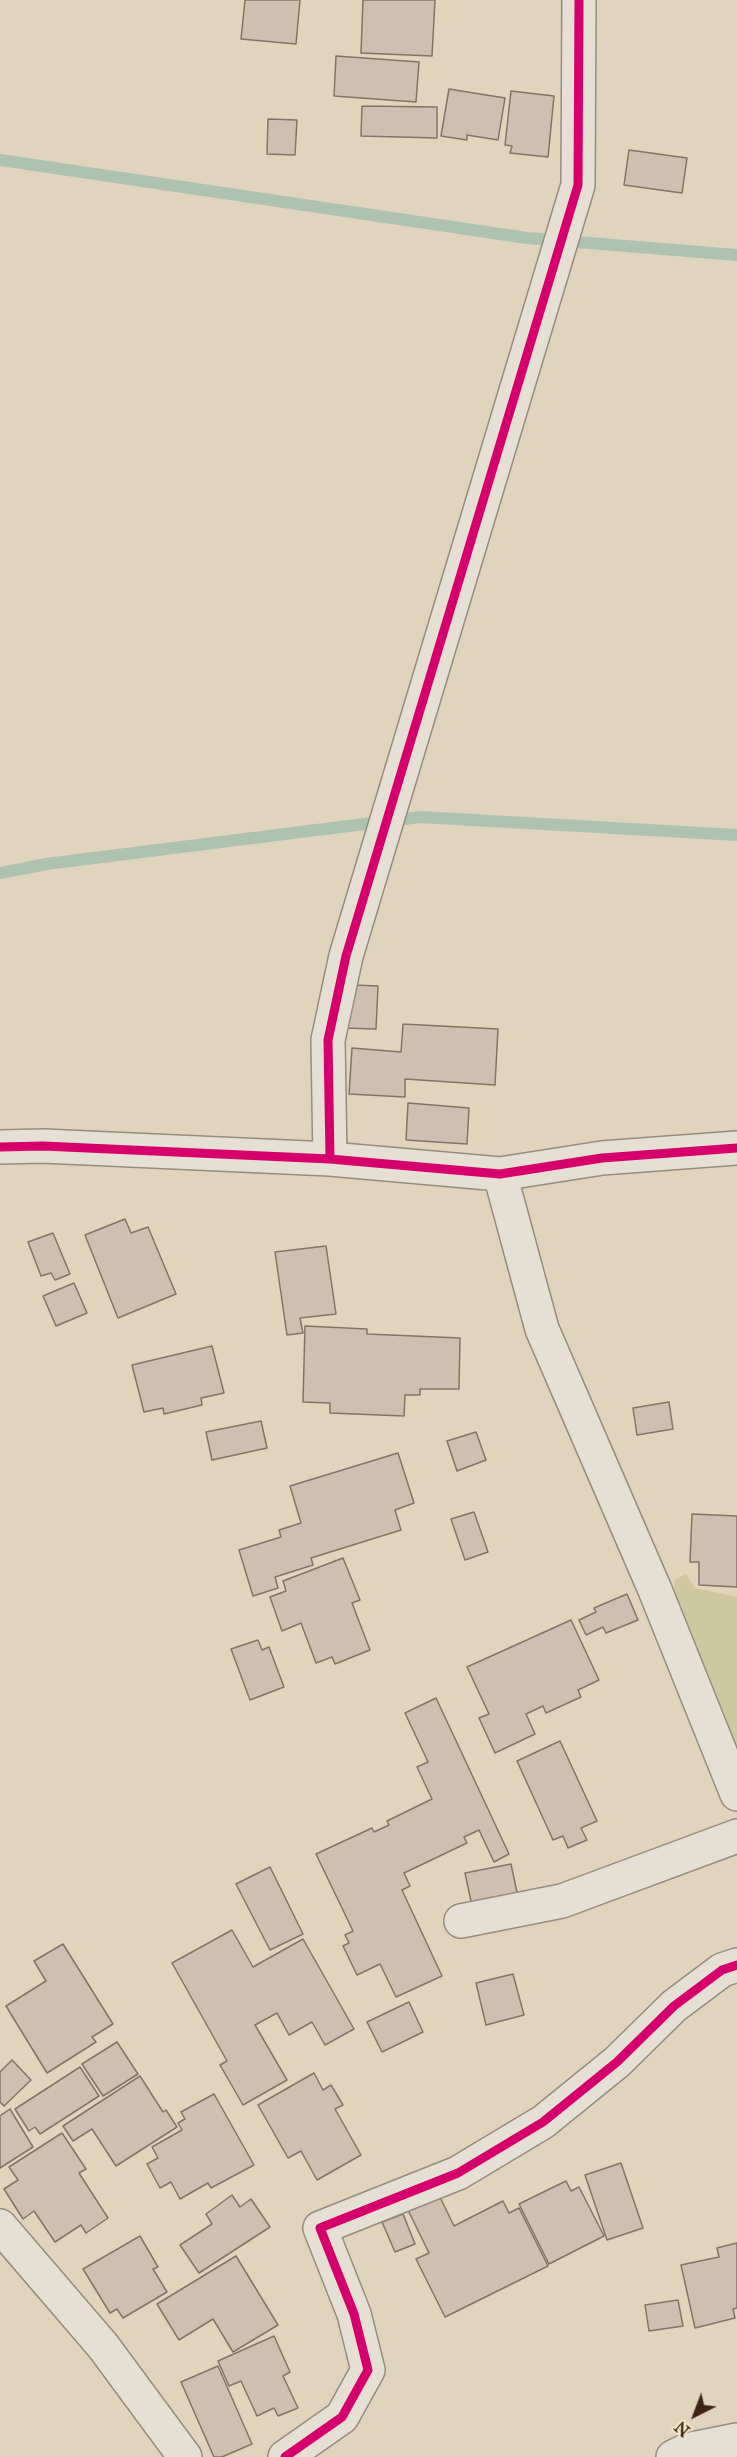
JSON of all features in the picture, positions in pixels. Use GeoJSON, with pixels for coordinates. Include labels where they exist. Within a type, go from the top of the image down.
{"type":"FeatureCollection","features":[{"type":"Feature","properties":{"kind":"street"},"geometry":{"type":"LineString","coordinates":[[330,1160],[328,1040],[346,956],[578,185],[579,0]]}},
{"type":"Feature","properties":{"kind":"street"},"geometry":{"type":"LineString","coordinates":[[0,1147],[43,1146],[330,1160],[500,1174],[602,1158],[737,1148]]}},
{"type":"Feature","properties":{"kind":"street"},"geometry":{"type":"LineString","coordinates":[[500,1174],[542,1329],[655,1590],[737,1794]]}},
{"type":"Feature","properties":{"kind":"street"},"geometry":{"type":"LineString","coordinates":[[461,1921],[562,1902],[737,1836]]}},
{"type":"Feature","properties":{"kind":"street"},"geometry":{"type":"LineString","coordinates":[[285,2457],[342,2417],[368,2370],[354,2314],[320,2228],[458,2173],[543,2122],[617,2062],[674,2006],[722,1970],[737,1965]]}},
{"type":"Feature","properties":{"kind":"street"},"geometry":{"type":"LineString","coordinates":[[0,2226],[103,2346],[185,2457]]}},
{"type":"Feature","properties":{"kind":"street"},"geometry":{"type":"LineString","coordinates":[[673,2457],[687,2450],[737,2440]]}},
{"type":"Feature","properties":{"kind":"shaded area"},"geometry":{"type":"Polygon","coordinates":[[[686,1574],[695,1588],[737,1597],[737,1757],[702,1662],[679,1611],[674,1593],[675,1580],[686,1574]]]}},
{"type":"Feature","properties":{"kind":"building"},"geometry":{"type":"Polygon","coordinates":[[[245,0],[300,0],[296,44],[241,39],[245,0]]]}},
{"type":"Feature","properties":{"kind":"building"},"geometry":{"type":"Polygon","coordinates":[[[363,0],[435,0],[432,56],[361,53],[363,0]]]}},
{"type":"Feature","properties":{"kind":"building"},"geometry":{"type":"Polygon","coordinates":[[[336,56],[419,62],[416,102],[334,96],[336,56]]]}},
{"type":"Feature","properties":{"kind":"building"},"geometry":{"type":"Polygon","coordinates":[[[449,89],[505,98],[498,140],[467,135],[467,140],[441,136],[449,89]]]}},
{"type":"Feature","properties":{"kind":"building"},"geometry":{"type":"Polygon","coordinates":[[[511,91],[554,96],[548,157],[510,153],[512,146],[505,145],[511,91]]]}},
{"type":"Feature","properties":{"kind":"building"},"geometry":{"type":"Polygon","coordinates":[[[362,106],[437,107],[437,138],[361,136],[362,106]]]}},
{"type":"Feature","properties":{"kind":"building"},"geometry":{"type":"Polygon","coordinates":[[[268,119],[297,120],[295,155],[267,154],[268,119]]]}},
{"type":"Feature","properties":{"kind":"building"},"geometry":{"type":"Polygon","coordinates":[[[629,150],[687,158],[682,193],[624,185],[629,150]]]}},
{"type":"Feature","properties":{"kind":"building"},"geometry":{"type":"Polygon","coordinates":[[[353,985],[378,986],[376,1029],[343,1028],[353,985]]]}},
{"type":"Feature","properties":{"kind":"building"},"geometry":{"type":"Polygon","coordinates":[[[403,1024],[498,1029],[495,1085],[405,1079],[405,1097],[349,1094],[352,1048],[401,1052],[403,1024]]]}},
{"type":"Feature","properties":{"kind":"building"},"geometry":{"type":"Polygon","coordinates":[[[408,1103],[469,1108],[467,1144],[406,1140],[408,1103]]]}},
{"type":"Feature","properties":{"kind":"building"},"geometry":{"type":"Polygon","coordinates":[[[125,1219],[131,1233],[148,1227],[176,1294],[118,1318],[85,1235],[125,1219]]]}},
{"type":"Feature","properties":{"kind":"building"},"geometry":{"type":"Polygon","coordinates":[[[53,1233],[70,1274],[55,1280],[51,1273],[41,1276],[28,1242],[53,1233]]]}},
{"type":"Feature","properties":{"kind":"building"},"geometry":{"type":"Polygon","coordinates":[[[326,1246],[336,1314],[300,1318],[303,1333],[287,1335],[275,1252],[326,1246]]]}},
{"type":"Feature","properties":{"kind":"building"},"geometry":{"type":"Polygon","coordinates":[[[74,1283],[87,1313],[56,1326],[43,1296],[74,1283]]]}},
{"type":"Feature","properties":{"kind":"building"},"geometry":{"type":"Polygon","coordinates":[[[305,1326],[367,1329],[367,1334],[460,1338],[459,1389],[420,1389],[420,1395],[405,1395],[404,1416],[330,1413],[330,1403],[303,1402],[305,1326]]]}},
{"type":"Feature","properties":{"kind":"building"},"geometry":{"type":"Polygon","coordinates":[[[212,1346],[224,1393],[201,1398],[202,1405],[164,1414],[163,1408],[144,1412],[132,1365],[212,1346]]]}},
{"type":"Feature","properties":{"kind":"building"},"geometry":{"type":"Polygon","coordinates":[[[669,1402],[673,1429],[637,1435],[633,1408],[669,1402]]]}},
{"type":"Feature","properties":{"kind":"building"},"geometry":{"type":"Polygon","coordinates":[[[261,1421],[267,1448],[212,1460],[206,1432],[261,1421]]]}},
{"type":"Feature","properties":{"kind":"building"},"geometry":{"type":"Polygon","coordinates":[[[476,1432],[486,1460],[457,1471],[447,1441],[476,1432]]]}},
{"type":"Feature","properties":{"kind":"building"},"geometry":{"type":"Polygon","coordinates":[[[398,1453],[414,1503],[395,1510],[401,1530],[311,1558],[313,1565],[275,1577],[278,1588],[253,1596],[239,1550],[281,1537],[279,1530],[301,1523],[290,1486],[398,1453]]]}},
{"type":"Feature","properties":{"kind":"building"},"geometry":{"type":"Polygon","coordinates":[[[474,1512],[488,1552],[465,1560],[451,1519],[474,1512]]]}},
{"type":"Feature","properties":{"kind":"building"},"geometry":{"type":"Polygon","coordinates":[[[692,1514],[737,1516],[737,1587],[699,1585],[699,1562],[690,1562],[692,1514]]]}},
{"type":"Feature","properties":{"kind":"building"},"geometry":{"type":"Polygon","coordinates":[[[343,1558],[360,1600],[352,1603],[370,1650],[335,1664],[332,1657],[316,1663],[301,1623],[282,1631],[270,1597],[286,1591],[283,1581],[343,1558]]]}},
{"type":"Feature","properties":{"kind":"building"},"geometry":{"type":"Polygon","coordinates":[[[627,1594],[638,1620],[606,1633],[603,1627],[586,1635],[579,1620],[596,1612],[594,1608],[627,1594]]]}},
{"type":"Feature","properties":{"kind":"building"},"geometry":{"type":"Polygon","coordinates":[[[571,1620],[599,1680],[578,1690],[581,1697],[546,1713],[543,1706],[526,1714],[535,1734],[495,1753],[479,1718],[489,1714],[467,1667],[571,1620]]]}},
{"type":"Feature","properties":{"kind":"building"},"geometry":{"type":"Polygon","coordinates":[[[258,1640],[262,1650],[269,1647],[284,1687],[250,1700],[231,1649],[258,1640]]]}},
{"type":"Feature","properties":{"kind":"building"},"geometry":{"type":"Polygon","coordinates":[[[436,1698],[509,1854],[494,1862],[479,1830],[464,1837],[467,1843],[404,1873],[410,1886],[402,1890],[442,1976],[396,1997],[380,1964],[357,1975],[343,1946],[349,1943],[345,1935],[353,1931],[316,1854],[372,1828],[374,1832],[389,1825],[387,1821],[432,1799],[417,1767],[428,1762],[405,1713],[436,1698]]]}},
{"type":"Feature","properties":{"kind":"building"},"geometry":{"type":"Polygon","coordinates":[[[560,1741],[597,1821],[581,1828],[587,1840],[568,1848],[563,1836],[553,1840],[517,1761],[560,1741]]]}},
{"type":"Feature","properties":{"kind":"building"},"geometry":{"type":"Polygon","coordinates":[[[511,1864],[518,1897],[472,1906],[465,1873],[511,1864]]]}},
{"type":"Feature","properties":{"kind":"building"},"geometry":{"type":"Polygon","coordinates":[[[270,1867],[303,1934],[270,1950],[236,1884],[270,1867]]]}},
{"type":"Feature","properties":{"kind":"building"},"geometry":{"type":"Polygon","coordinates":[[[232,1930],[253,1967],[303,1939],[354,2029],[325,2045],[312,2022],[289,2035],[277,2013],[255,2025],[287,2080],[243,2105],[220,2065],[227,2061],[172,1963],[232,1930]]]}},
{"type":"Feature","properties":{"kind":"building"},"geometry":{"type":"Polygon","coordinates":[[[63,1944],[113,2024],[92,2037],[96,2042],[47,2073],[6,2006],[46,1981],[34,1961],[63,1944]]]}},
{"type":"Feature","properties":{"kind":"building"},"geometry":{"type":"Polygon","coordinates":[[[513,1974],[524,2015],[486,2025],[476,1983],[513,1974]]]}},
{"type":"Feature","properties":{"kind":"building"},"geometry":{"type":"Polygon","coordinates":[[[409,2002],[423,2032],[382,2052],[367,2022],[409,2002]]]}},
{"type":"Feature","properties":{"kind":"building"},"geometry":{"type":"Polygon","coordinates":[[[117,2042],[138,2074],[103,2096],[82,2064],[117,2042]]]}},
{"type":"Feature","properties":{"kind":"building"},"geometry":{"type":"Polygon","coordinates":[[[12,2060],[31,2080],[4,2106],[0,2102],[0,2072],[12,2060]]]}},
{"type":"Feature","properties":{"kind":"building"},"geometry":{"type":"Polygon","coordinates":[[[80,2067],[99,2096],[40,2134],[35,2127],[29,2131],[15,2109],[80,2067]]]}},
{"type":"Feature","properties":{"kind":"building"},"geometry":{"type":"Polygon","coordinates":[[[314,2073],[323,2090],[331,2085],[343,2105],[335,2109],[361,2155],[317,2180],[301,2151],[288,2158],[258,2105],[314,2073]]]}},
{"type":"Feature","properties":{"kind":"building"},"geometry":{"type":"Polygon","coordinates":[[[140,2076],[163,2112],[166,2110],[177,2127],[116,2166],[92,2129],[73,2141],[63,2126],[140,2076]]]}},
{"type":"Feature","properties":{"kind":"building"},"geometry":{"type":"Polygon","coordinates":[[[214,2094],[254,2165],[211,2188],[208,2183],[180,2199],[171,2182],[160,2188],[147,2164],[158,2158],[152,2147],[182,2130],[178,2123],[185,2119],[181,2112],[214,2094]]]}},
{"type":"Feature","properties":{"kind":"building"},"geometry":{"type":"Polygon","coordinates":[[[10,2109],[33,2147],[0,2168],[0,2116],[10,2109]]]}},
{"type":"Feature","properties":{"kind":"building"},"geometry":{"type":"Polygon","coordinates":[[[62,2133],[86,2169],[79,2173],[108,2218],[86,2233],[81,2225],[55,2242],[34,2211],[23,2219],[4,2189],[18,2180],[9,2167],[62,2133]]]}},
{"type":"Feature","properties":{"kind":"building"},"geometry":{"type":"Polygon","coordinates":[[[621,2163],[643,2228],[607,2240],[585,2175],[621,2163]]]}},
{"type":"Feature","properties":{"kind":"building"},"geometry":{"type":"Polygon","coordinates":[[[566,2181],[571,2191],[579,2187],[604,2236],[549,2264],[519,2204],[566,2181]]]}},
{"type":"Feature","properties":{"kind":"building"},"geometry":{"type":"Polygon","coordinates":[[[437,2191],[454,2226],[503,2201],[509,2213],[519,2208],[548,2266],[445,2317],[416,2259],[429,2253],[406,2206],[437,2191]]]}},
{"type":"Feature","properties":{"kind":"building"},"geometry":{"type":"Polygon","coordinates":[[[232,2195],[240,2207],[251,2199],[270,2227],[199,2273],[180,2245],[212,2224],[206,2214],[232,2195]]]}},
{"type":"Feature","properties":{"kind":"building"},"geometry":{"type":"Polygon","coordinates":[[[403,2214],[415,2244],[395,2252],[382,2222],[403,2214]]]}},
{"type":"Feature","properties":{"kind":"building"},"geometry":{"type":"Polygon","coordinates":[[[140,2236],[158,2267],[153,2269],[167,2292],[123,2318],[117,2309],[110,2313],[83,2269],[140,2236]]]}},
{"type":"Feature","properties":{"kind":"building"},"geometry":{"type":"Polygon","coordinates":[[[737,2243],[737,2308],[733,2309],[735,2318],[695,2328],[681,2265],[719,2257],[717,2248],[737,2243]]]}},
{"type":"Feature","properties":{"kind":"building"},"geometry":{"type":"Polygon","coordinates":[[[236,2256],[278,2325],[233,2352],[213,2319],[179,2340],[157,2304],[236,2256]]]}},
{"type":"Feature","properties":{"kind":"building"},"geometry":{"type":"Polygon","coordinates":[[[678,2300],[683,2326],[649,2331],[645,2305],[678,2300]]]}},
{"type":"Feature","properties":{"kind":"building"},"geometry":{"type":"Polygon","coordinates":[[[274,2336],[290,2372],[283,2376],[298,2408],[278,2416],[274,2408],[257,2416],[241,2381],[229,2386],[218,2361],[274,2336]]]}},
{"type":"Feature","properties":{"kind":"building"},"geometry":{"type":"Polygon","coordinates":[[[218,2366],[252,2444],[222,2457],[214,2457],[181,2382],[218,2366]]]}},
{"type":"Feature","properties":{"kind":"waterway"},"geometry":{"type":"LineString","coordinates":[[0,160],[527,238],[737,255]]}},
{"type":"Feature","properties":{"kind":"waterway"},"geometry":{"type":"LineString","coordinates":[[0,873],[46,864],[420,817],[737,835]]}},
{"type":"Feature","properties":{"kind":"cycle path"},"geometry":{"type":"LineString","coordinates":[[330,1159],[328,1040],[346,956],[578,185],[579,0]]}},
{"type":"Feature","properties":{"kind":"cycle path"},"geometry":{"type":"LineString","coordinates":[[0,1147],[43,1146],[330,1159],[500,1174],[602,1158],[737,1148]]}},
{"type":"Feature","properties":{"kind":"cycle path"},"geometry":{"type":"LineString","coordinates":[[285,2457],[342,2417],[368,2370],[354,2314],[320,2228],[458,2173],[543,2122],[617,2062],[674,2006],[722,1970],[737,1965]]}}]}
